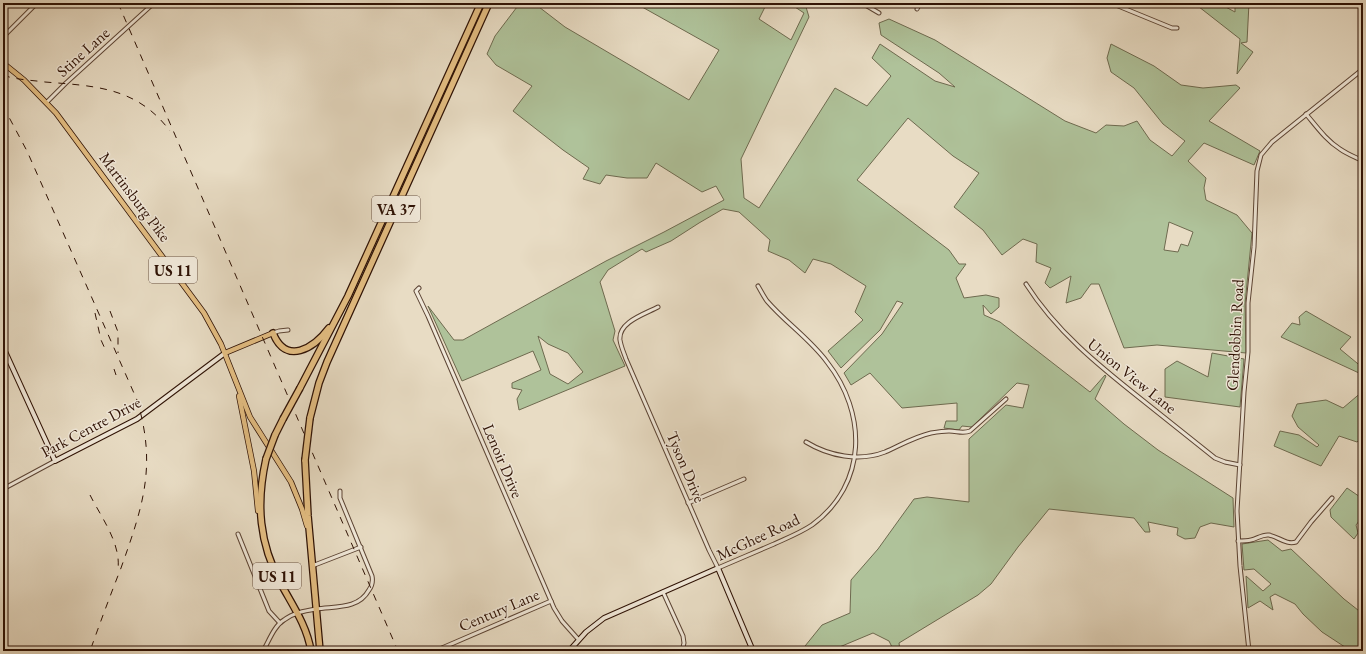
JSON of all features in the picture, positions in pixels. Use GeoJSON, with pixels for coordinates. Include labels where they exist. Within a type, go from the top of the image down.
{"type":"FeatureCollection","features":[{"type":"Feature","properties":{"kind":"highway","name":"VA 37"},"geometry":{"type":"LineString","coordinates":[[263,537],[260,519],[261,485],[266,459],[275,435],[348,296],[481,3]]}},
{"type":"Feature","properties":{"kind":"highway","name":"VA 37"},"geometry":{"type":"LineString","coordinates":[[311,548],[306,495],[305,460],[310,418],[319,383],[327,362],[489,3]]}},
{"type":"Feature","properties":{"kind":"highway"},"geometry":{"type":"LineString","coordinates":[[272,333],[281,347],[293,351],[303,350],[318,340],[332,322],[372,244]]}},
{"type":"Feature","properties":{"kind":"highway","name":"US 11"},"geometry":{"type":"LineString","coordinates":[[263,537],[274,571],[298,613],[311,651]]}},
{"type":"Feature","properties":{"kind":"highway","name":"US 11"},"geometry":{"type":"LineString","coordinates":[[311,548],[320,651]]}},
{"type":"Feature","properties":{"kind":"main road","name":"Martinsburg Pike"},"geometry":{"type":"LineString","coordinates":[[3,63],[24,80],[47,102],[197,302],[212,325],[225,353],[236,383]]}},
{"type":"Feature","properties":{"kind":"main road"},"geometry":{"type":"LineString","coordinates":[[225,353],[272,333]]}},
{"type":"Feature","properties":{"kind":"main road","name":"US 11"},"geometry":{"type":"LineString","coordinates":[[236,383],[254,471],[260,526],[263,537]]}},
{"type":"Feature","properties":{"kind":"main road","name":"US 11"},"geometry":{"type":"LineString","coordinates":[[236,383],[254,424],[281,464],[295,490],[304,514],[311,548]]}},
{"type":"Feature","properties":{"kind":"street"},"geometry":{"type":"LineString","coordinates":[[3,37],[37,3]]}},
{"type":"Feature","properties":{"kind":"street","name":"Stine Lane"},"geometry":{"type":"LineString","coordinates":[[47,102],[154,3]]}},
{"type":"Feature","properties":{"kind":"street"},"geometry":{"type":"LineString","coordinates":[[862,3],[879,13]]}},
{"type":"Feature","properties":{"kind":"street"},"geometry":{"type":"LineString","coordinates":[[917,9],[920,3]]}},
{"type":"Feature","properties":{"kind":"street"},"geometry":{"type":"LineString","coordinates":[[1111,3],[1172,28],[1177,28]]}},
{"type":"Feature","properties":{"kind":"street","name":"Glendobbin Road"},"geometry":{"type":"LineString","coordinates":[[1249,651],[1241,585],[1237,511],[1244,392],[1248,352],[1248,303],[1254,247],[1258,162],[1263,152],[1272,142],[1363,69]]}},
{"type":"Feature","properties":{"kind":"street"},"geometry":{"type":"LineString","coordinates":[[1306,114],[1333,144],[1363,161]]}},
{"type":"Feature","properties":{"kind":"street","name":"Union View Lane"},"geometry":{"type":"LineString","coordinates":[[1026,284],[1049,316],[1088,356],[1215,458],[1224,462],[1240,465]]}},
{"type":"Feature","properties":{"kind":"street","name":"McGhee Road"},"geometry":{"type":"LineString","coordinates":[[569,651],[578,639],[592,626],[604,618],[802,531],[819,520],[831,508],[849,478],[855,457],[856,439],[854,414],[848,398],[838,378],[820,353],[767,301],[758,286]]}},
{"type":"Feature","properties":{"kind":"street","name":"Lenoir Drive"},"geometry":{"type":"LineString","coordinates":[[419,288],[416,291],[551,601],[562,621],[578,639]]}},
{"type":"Feature","properties":{"kind":"street","name":"Tyson Drive"},"geometry":{"type":"LineString","coordinates":[[658,307],[627,324],[621,332],[620,341],[688,503],[718,568],[753,651]]}},
{"type":"Feature","properties":{"kind":"street"},"geometry":{"type":"LineString","coordinates":[[272,333],[288,330]]}},
{"type":"Feature","properties":{"kind":"street"},"geometry":{"type":"LineString","coordinates":[[3,347],[54,461]]}},
{"type":"Feature","properties":{"kind":"street","name":"Park Centre Drive"},"geometry":{"type":"LineString","coordinates":[[3,489],[54,461],[137,419],[225,353]]}},
{"type":"Feature","properties":{"kind":"street"},"geometry":{"type":"LineString","coordinates":[[806,442],[825,452],[855,457],[878,454],[911,439],[936,432],[967,432],[972,430],[1006,399]]}},
{"type":"Feature","properties":{"kind":"street"},"geometry":{"type":"LineString","coordinates":[[688,503],[744,479]]}},
{"type":"Feature","properties":{"kind":"street"},"geometry":{"type":"LineString","coordinates":[[263,651],[280,623],[298,613],[316,608],[354,604],[367,593],[372,584],[372,576],[340,498],[340,491]]}},
{"type":"Feature","properties":{"kind":"street"},"geometry":{"type":"LineString","coordinates":[[1238,541],[1250,541],[1266,535],[1286,542],[1296,542],[1332,498]]}},
{"type":"Feature","properties":{"kind":"street"},"geometry":{"type":"LineString","coordinates":[[238,534],[269,611],[280,623]]}},
{"type":"Feature","properties":{"kind":"street"},"geometry":{"type":"LineString","coordinates":[[312,566],[361,547]]}},
{"type":"Feature","properties":{"kind":"street"},"geometry":{"type":"LineString","coordinates":[[663,592],[683,636],[684,643],[682,651]]}},
{"type":"Feature","properties":{"kind":"street","name":"Century Lane"},"geometry":{"type":"LineString","coordinates":[[435,651],[551,601]]}},
{"type":"Feature","properties":{"kind":"green space"},"geometry":{"type":"Polygon","coordinates":[[[520,3],[540,3],[539,7],[565,27],[689,100],[719,50],[635,3],[767,3],[759,19],[791,40],[804,13],[789,3],[807,3],[806,7],[809,17],[741,159],[744,198],[759,208],[835,88],[867,106],[891,76],[872,58],[880,44],[935,81],[955,87],[939,73],[881,35],[879,23],[889,19],[935,40],[1065,121],[1096,133],[1106,125],[1124,126],[1137,121],[1150,140],[1172,156],[1185,141],[1163,124],[1134,88],[1111,72],[1107,58],[1111,44],[1154,66],[1181,85],[1203,88],[1236,85],[1240,88],[1209,121],[1260,151],[1254,165],[1204,143],[1188,161],[1206,178],[1204,188],[1206,200],[1237,215],[1252,233],[1245,304],[1246,353],[1157,345],[1124,348],[1099,284],[1091,284],[1081,298],[1066,303],[1071,276],[1050,288],[1045,283],[1051,268],[1036,262],[1037,244],[1023,239],[1002,255],[983,230],[954,207],[979,173],[953,156],[908,118],[857,180],[949,250],[959,264],[966,264],[956,278],[964,298],[986,295],[999,298],[999,307],[991,314],[983,305],[984,315],[1000,322],[1090,392],[1105,375],[1106,376],[1095,399],[1158,450],[1233,498],[1234,527],[1211,523],[1200,527],[1195,538],[1185,539],[1177,535],[1178,528],[1148,522],[1150,532],[1145,532],[1134,518],[1049,509],[1018,547],[991,584],[978,595],[899,643],[900,651],[894,651],[889,641],[873,633],[830,651],[801,651],[822,625],[850,613],[851,580],[878,549],[914,499],[927,497],[969,502],[969,439],[1006,405],[1023,408],[1029,385],[1017,383],[972,427],[962,426],[959,430],[944,428],[946,421],[957,421],[957,403],[902,408],[870,373],[851,385],[844,373],[882,334],[903,303],[897,301],[880,330],[841,368],[828,351],[863,320],[855,312],[866,286],[831,264],[813,259],[805,273],[789,260],[768,251],[770,240],[739,212],[723,209],[671,241],[646,252],[642,249],[608,270],[600,282],[615,331],[613,340],[625,366],[519,410],[517,399],[522,390],[512,388],[512,383],[541,370],[533,351],[462,381],[428,306],[454,340],[463,340],[606,261],[724,200],[716,186],[702,192],[656,163],[647,178],[627,178],[606,175],[600,184],[583,179],[589,168],[513,111],[532,86],[496,65],[487,54],[495,36],[520,3]],[[1169,222],[1164,250],[1178,252],[1181,244],[1188,246],[1193,232],[1169,222]],[[538,336],[550,374],[568,384],[583,372],[568,353],[548,344],[538,336]]]}},
{"type":"Feature","properties":{"kind":"green space"},"geometry":{"type":"Polygon","coordinates":[[[1194,3],[1220,3],[1235,12],[1235,3],[1249,3],[1247,42],[1241,43],[1253,52],[1237,74],[1240,39],[1194,3]]]}},
{"type":"Feature","properties":{"kind":"green space"},"geometry":{"type":"Polygon","coordinates":[[[1306,311],[1351,337],[1340,349],[1363,368],[1363,370],[1359,373],[1281,337],[1292,323],[1300,325],[1299,317],[1306,311]]]}},
{"type":"Feature","properties":{"kind":"green space"},"geometry":{"type":"Polygon","coordinates":[[[1212,353],[1244,359],[1240,407],[1165,397],[1165,369],[1177,361],[1208,377],[1212,353]]]}},
{"type":"Feature","properties":{"kind":"green space"},"geometry":{"type":"Polygon","coordinates":[[[1363,391],[1363,437],[1357,442],[1339,436],[1321,466],[1274,446],[1280,431],[1299,435],[1317,447],[1319,445],[1298,427],[1292,416],[1297,404],[1326,400],[1343,408],[1363,391]]]}},
{"type":"Feature","properties":{"kind":"green space"},"geometry":{"type":"Polygon","coordinates":[[[1347,488],[1363,499],[1363,516],[1356,525],[1358,533],[1354,539],[1331,517],[1330,510],[1347,488]]]}},
{"type":"Feature","properties":{"kind":"green space"},"geometry":{"type":"Polygon","coordinates":[[[1268,540],[1282,551],[1291,549],[1344,599],[1363,614],[1363,651],[1351,651],[1322,632],[1295,604],[1275,594],[1270,597],[1273,610],[1260,601],[1248,608],[1246,576],[1263,591],[1271,584],[1254,569],[1244,570],[1242,544],[1268,540]]]}},
{"type":"Feature","properties":{"kind":"railway"},"geometry":{"type":"LineString","coordinates":[[118,3],[398,651]]}},
{"type":"Feature","properties":{"kind":"railway"},"geometry":{"type":"LineString","coordinates":[[3,75],[18,79],[81,85],[98,88],[129,97],[144,105],[157,116],[170,131]]}},
{"type":"Feature","properties":{"kind":"railway"},"geometry":{"type":"LineString","coordinates":[[3,106],[27,151],[137,400],[143,424],[147,466],[141,505],[129,546],[90,651]]}},
{"type":"Feature","properties":{"kind":"railway"},"geometry":{"type":"LineString","coordinates":[[110,311],[118,332],[118,353]]}},
{"type":"Feature","properties":{"kind":"railway"},"geometry":{"type":"LineString","coordinates":[[95,313],[101,340],[106,351]]}},
{"type":"Feature","properties":{"kind":"railway"},"geometry":{"type":"LineString","coordinates":[[114,369],[116,375]]}},
{"type":"Feature","properties":{"kind":"railway"},"geometry":{"type":"LineString","coordinates":[[90,495],[113,540],[118,559],[118,569]]}}]}
